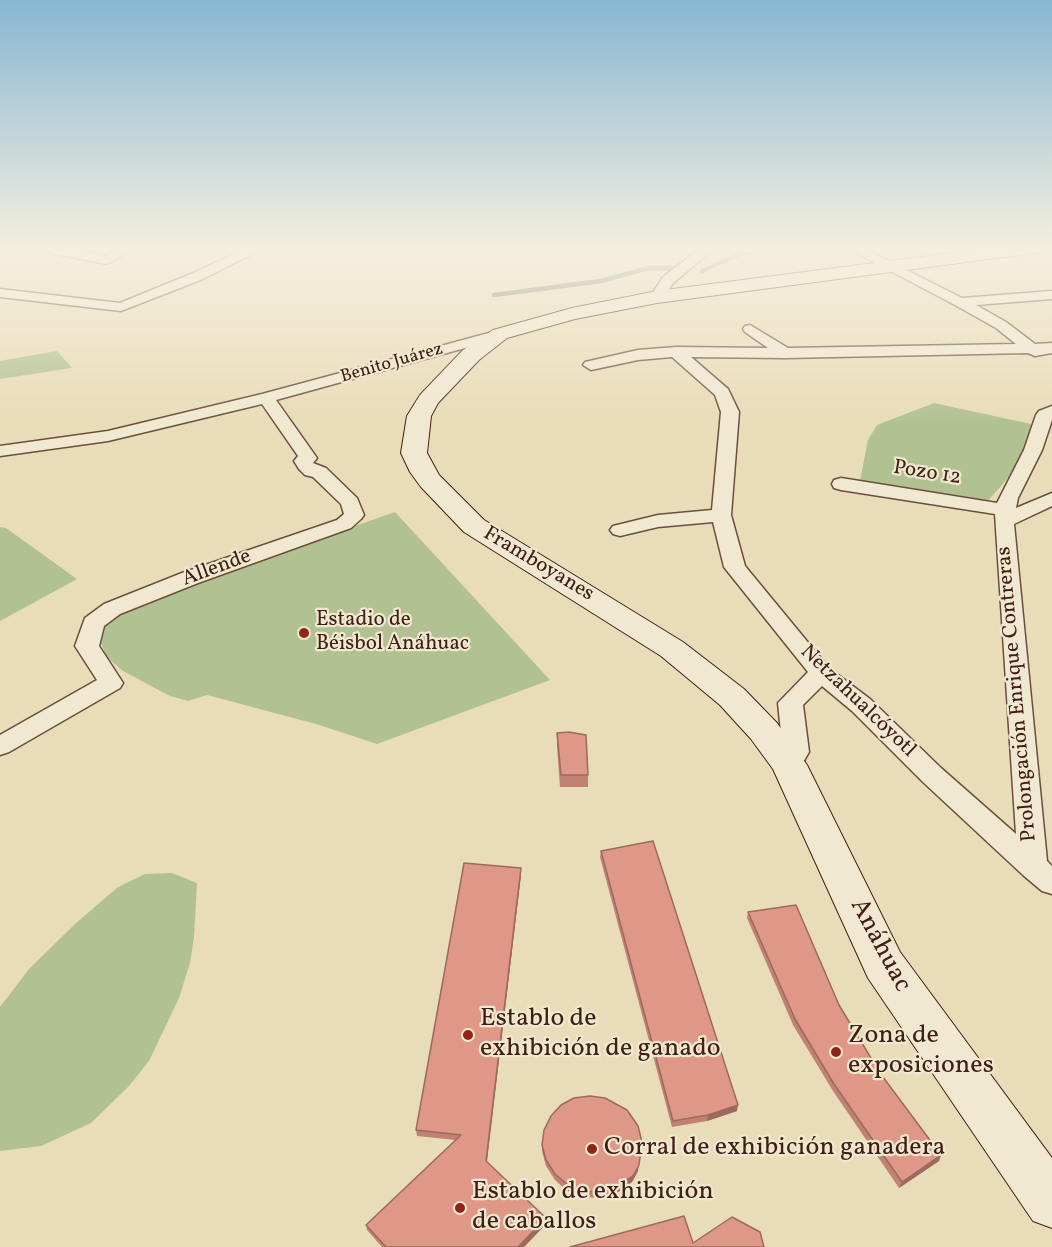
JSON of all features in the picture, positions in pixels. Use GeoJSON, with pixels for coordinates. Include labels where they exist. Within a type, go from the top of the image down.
{"type":"FeatureCollection","features":[{"type":"Feature","properties":{"kind":"street","name":"Benito Juárez"},"geometry":{"type":"LineString","coordinates":[[0,451],[108,436],[266,398],[500,333],[611,306]]}},
{"type":"Feature","properties":{"kind":"street"},"geometry":{"type":"LineString","coordinates":[[967,306],[1001,325],[1052,361]]}},
{"type":"Feature","properties":{"kind":"street"},"geometry":{"type":"LineString","coordinates":[[750,329],[785,353]]}},
{"type":"Feature","properties":{"kind":"street","name":"Framboyanes"},"geometry":{"type":"LineString","coordinates":[[500,333],[471,355],[443,382],[419,416],[414,453],[423,472],[474,526],[585,592],[696,667],[732,697],[764,731],[789,765]]}},
{"type":"Feature","properties":{"kind":"street"},"geometry":{"type":"LineString","coordinates":[[591,365],[638,355],[676,352],[785,353],[1052,348]]}},
{"type":"Feature","properties":{"kind":"street","name":"Netzahualcóyotl"},"geometry":{"type":"LineString","coordinates":[[676,352],[722,393],[730,412],[721,515],[735,567],[821,673],[861,705],[932,775],[1042,875]]}},
{"type":"Feature","properties":{"kind":"street","name":"Allende"},"geometry":{"type":"LineString","coordinates":[[0,746],[111,683],[87,646],[93,623],[112,609],[344,524],[354,515],[350,502],[313,465],[266,398]]}},
{"type":"Feature","properties":{"kind":"street"},"geometry":{"type":"LineString","coordinates":[[1052,411],[1045,415],[1033,450],[1008,498],[1005,516],[1052,499]]}},
{"type":"Feature","properties":{"kind":"street","name":"Pozo 12"},"geometry":{"type":"LineString","coordinates":[[841,484],[1005,516]]}},
{"type":"Feature","properties":{"kind":"street"},"geometry":{"type":"LineString","coordinates":[[620,530],[658,521],[721,515]]}},
{"type":"Feature","properties":{"kind":"street","name":"Prolongación Enrique Contreras"},"geometry":{"type":"LineString","coordinates":[[1005,516],[1042,875]]}},
{"type":"Feature","properties":{"kind":"street"},"geometry":{"type":"LineString","coordinates":[[789,765],[796,752],[790,703],[821,673]]}},
{"type":"Feature","properties":{"kind":"street","name":"Anáhuac"},"geometry":{"type":"LineString","coordinates":[[789,765],[884,965],[1052,1202]]}},
{"type":"Feature","properties":{"kind":"green space"},"geometry":{"type":"Polygon","coordinates":[[[57,351],[72,368],[0,379],[0,361],[57,351]]]}},
{"type":"Feature","properties":{"kind":"green space"},"geometry":{"type":"Polygon","coordinates":[[[934,403],[1031,424],[1028,455],[987,502],[860,481],[868,440],[877,425],[934,403]]]}},
{"type":"Feature","properties":{"kind":"green space","name":"Estadio de Béisbol Anáhuac"},"geometry":{"type":"Polygon","coordinates":[[[395,512],[550,680],[377,744],[316,724],[207,695],[188,701],[170,696],[123,671],[107,657],[100,641],[102,626],[124,607],[395,512]]]}},
{"type":"Feature","properties":{"kind":"green space"},"geometry":{"type":"Polygon","coordinates":[[[0,527],[6,528],[77,579],[0,621],[0,527]]]}},
{"type":"Feature","properties":{"kind":"green space"},"geometry":{"type":"Polygon","coordinates":[[[172,873],[197,883],[194,937],[190,963],[179,998],[149,1061],[129,1086],[91,1123],[41,1146],[0,1151],[0,1007],[29,969],[75,924],[118,887],[145,874],[172,873]]]}},
{"type":"Feature","properties":{"kind":"building"},"geometry":{"type":"Polygon","coordinates":[[[569,732],[586,735],[588,775],[561,775],[557,733],[569,732]]]}},
{"type":"Feature","properties":{"kind":"building","name":"Establo de exhibición de ganado"},"geometry":{"type":"Polygon","coordinates":[[[653,841],[738,1105],[708,1115],[673,1121],[601,851],[653,841]]]}},
{"type":"Feature","properties":{"kind":"building"},"geometry":{"type":"Polygon","coordinates":[[[464,863],[521,868],[486,1161],[546,1218],[518,1247],[386,1247],[366,1225],[461,1135],[416,1130],[464,863]]]}},
{"type":"Feature","properties":{"kind":"building","name":"Zona de exposiciones"},"geometry":{"type":"Polygon","coordinates":[[[796,905],[839,1005],[880,1073],[941,1155],[902,1182],[834,1084],[795,1019],[748,912],[796,905]]]}},
{"type":"Feature","properties":{"kind":"building","name":"Corral de exhibición ganadera"},"geometry":{"type":"Polygon","coordinates":[[[590,1096],[605,1098],[627,1110],[638,1126],[642,1142],[639,1165],[633,1176],[612,1189],[600,1192],[583,1191],[568,1185],[555,1174],[546,1160],[542,1145],[544,1130],[551,1116],[561,1105],[574,1098],[590,1096]]]}},
{"type":"Feature","properties":{"kind":"building"},"geometry":{"type":"Polygon","coordinates":[[[684,1216],[693,1243],[732,1217],[760,1232],[764,1247],[570,1247],[684,1216]]]}},
{"type":"Feature","properties":{"kind":"place","name":"Estadio de Béisbol Anáhuac"},"geometry":{"type":"Point","coordinates":[304,633]}},
{"type":"Feature","properties":{"kind":"place","name":"Establo de exhibición de ganado"},"geometry":{"type":"Point","coordinates":[468,1035]}},
{"type":"Feature","properties":{"kind":"place","name":"Zona de exposiciones"},"geometry":{"type":"Point","coordinates":[836,1052]}},
{"type":"Feature","properties":{"kind":"place","name":"Corral de exhibición ganadera"},"geometry":{"type":"Point","coordinates":[592,1149]}},
{"type":"Feature","properties":{"kind":"place","name":"Establo de exhibición de caballos"},"geometry":{"type":"Point","coordinates":[460,1208]}}]}
